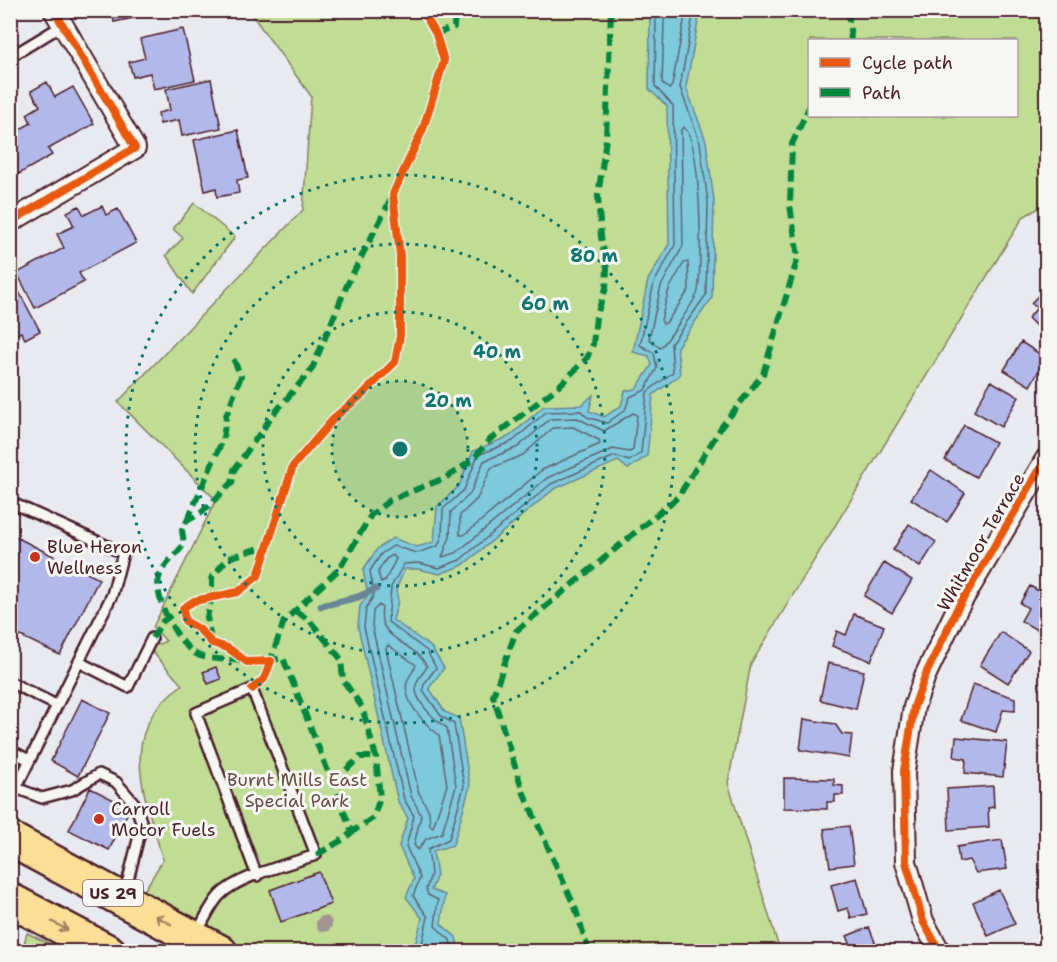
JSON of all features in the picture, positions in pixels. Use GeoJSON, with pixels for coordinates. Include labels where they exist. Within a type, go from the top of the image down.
{"type":"FeatureCollection","features":[{"type":"Feature","properties":{"kind":"highway","name":"US 29"},"geometry":{"type":"LineString","coordinates":[[10,839],[207,944]]}},
{"type":"Feature","properties":{"kind":"highway"},"geometry":{"type":"LineString","coordinates":[[10,900],[109,951]]}},
{"type":"Feature","properties":{"kind":"street"},"geometry":{"type":"LineString","coordinates":[[10,222],[135,148],[59,18]]}},
{"type":"Feature","properties":{"kind":"street","name":"Whitmoor Terrace"},"geometry":{"type":"LineString","coordinates":[[940,951],[923,921],[906,862],[904,771],[914,707],[925,676],[957,609],[1047,459]]}},
{"type":"Feature","properties":{"kind":"lane"},"geometry":{"type":"LineString","coordinates":[[10,57],[59,18]]}},
{"type":"Feature","properties":{"kind":"lane"},"geometry":{"type":"LineString","coordinates":[[10,502],[123,553],[112,595],[10,800]]}},
{"type":"Feature","properties":{"kind":"lane"},"geometry":{"type":"LineString","coordinates":[[79,662],[128,687],[152,638]]}},
{"type":"Feature","properties":{"kind":"lane"},"geometry":{"type":"LineString","coordinates":[[10,682],[56,705]]}},
{"type":"Feature","properties":{"kind":"lane"},"geometry":{"type":"LineString","coordinates":[[207,944],[218,897],[232,885],[316,855],[252,689],[196,713],[257,876]]}},
{"type":"Feature","properties":{"kind":"lane"},"geometry":{"type":"LineString","coordinates":[[10,750],[29,760]]}},
{"type":"Feature","properties":{"kind":"lane"},"geometry":{"type":"LineString","coordinates":[[16,788],[42,798],[72,790],[99,774],[116,782],[135,804],[142,824],[128,880],[119,897]]}},
{"type":"Feature","properties":{"kind":"green space","name":"Burnt Mills East Special Park"},"geometry":{"type":"Polygon","coordinates":[[[249,11],[1046,11],[1046,204],[1023,217],[751,664],[728,783],[780,951],[249,951],[142,894],[163,860],[143,788],[140,765],[141,744],[148,723],[161,703],[182,685],[149,648],[166,641],[153,627],[216,500],[118,402],[303,210],[311,96],[249,11]]]}},
{"type":"Feature","properties":{"kind":"green space"},"geometry":{"type":"Polygon","coordinates":[[[194,203],[235,237],[192,294],[166,255],[183,238],[173,229],[194,203]]]}},
{"type":"Feature","properties":{"kind":"green space"},"geometry":{"type":"Polygon","coordinates":[[[27,933],[64,951],[22,951],[27,933]]]}},
{"type":"Feature","properties":{"kind":"water"},"geometry":{"type":"Polygon","coordinates":[[[654,11],[700,11],[686,87],[706,141],[714,201],[712,298],[677,347],[680,375],[653,395],[647,456],[628,469],[618,461],[554,489],[463,565],[440,574],[418,569],[405,569],[396,589],[398,601],[393,620],[431,647],[444,668],[429,688],[445,712],[459,718],[470,786],[453,845],[433,851],[437,875],[431,890],[445,895],[441,924],[456,937],[459,951],[418,951],[415,946],[422,918],[406,897],[414,879],[399,846],[408,818],[398,802],[358,627],[360,606],[368,595],[363,570],[377,549],[393,538],[417,547],[434,542],[437,507],[459,486],[473,451],[510,436],[544,406],[582,405],[593,395],[589,411],[604,417],[621,406],[625,391],[636,389],[652,365],[649,356],[633,352],[648,280],[669,244],[667,106],[649,89],[650,18],[654,11]]]}},
{"type":"Feature","properties":{"kind":"building"},"geometry":{"type":"Polygon","coordinates":[[[112,10],[152,10],[153,14],[114,22],[112,10]]]}},
{"type":"Feature","properties":{"kind":"building"},"geometry":{"type":"Polygon","coordinates":[[[183,29],[195,80],[154,89],[150,73],[133,77],[129,62],[145,58],[140,39],[183,29]]]}},
{"type":"Feature","properties":{"kind":"building"},"geometry":{"type":"Polygon","coordinates":[[[211,79],[221,128],[182,136],[179,120],[160,124],[158,113],[170,110],[166,89],[211,79]]]}},
{"type":"Feature","properties":{"kind":"building"},"geometry":{"type":"Polygon","coordinates":[[[47,82],[55,97],[73,87],[94,124],[48,149],[52,155],[10,179],[10,123],[16,132],[31,123],[27,114],[40,106],[31,91],[47,82]]]}},
{"type":"Feature","properties":{"kind":"building"},"geometry":{"type":"Polygon","coordinates":[[[238,130],[248,178],[237,180],[239,193],[217,197],[216,188],[205,191],[194,140],[238,130]]]}},
{"type":"Feature","properties":{"kind":"building"},"geometry":{"type":"Polygon","coordinates":[[[79,206],[84,215],[102,206],[106,215],[118,209],[136,243],[79,273],[84,282],[35,308],[17,273],[64,248],[57,234],[74,226],[67,212],[79,206]]]}},
{"type":"Feature","properties":{"kind":"building"},"geometry":{"type":"Polygon","coordinates":[[[17,288],[40,331],[25,339],[21,332],[10,337],[10,291],[17,288]]]}},
{"type":"Feature","properties":{"kind":"building"},"geometry":{"type":"Polygon","coordinates":[[[1044,290],[1046,291],[1046,336],[1028,318],[1037,308],[1031,303],[1044,290]]]}},
{"type":"Feature","properties":{"kind":"building"},"geometry":{"type":"Polygon","coordinates":[[[1021,342],[1046,358],[1030,386],[1004,370],[1021,342]]]}},
{"type":"Feature","properties":{"kind":"building"},"geometry":{"type":"Polygon","coordinates":[[[991,381],[1019,397],[1001,427],[974,411],[991,381]]]}},
{"type":"Feature","properties":{"kind":"building"},"geometry":{"type":"Polygon","coordinates":[[[964,425],[995,442],[976,477],[945,460],[964,425]]]}},
{"type":"Feature","properties":{"kind":"building"},"geometry":{"type":"Polygon","coordinates":[[[931,470],[965,493],[947,522],[911,499],[931,470]]]}},
{"type":"Feature","properties":{"kind":"building"},"geometry":{"type":"Polygon","coordinates":[[[909,524],[936,542],[920,567],[893,550],[909,524]]]}},
{"type":"Feature","properties":{"kind":"building"},"geometry":{"type":"Polygon","coordinates":[[[10,534],[99,579],[60,655],[10,631],[10,534]]]}},
{"type":"Feature","properties":{"kind":"building"},"geometry":{"type":"Polygon","coordinates":[[[884,563],[912,580],[892,613],[864,596],[884,563]]]}},
{"type":"Feature","properties":{"kind":"building"},"geometry":{"type":"Polygon","coordinates":[[[1030,586],[1046,595],[1046,635],[1021,621],[1028,608],[1020,603],[1030,586]]]}},
{"type":"Feature","properties":{"kind":"building"},"geometry":{"type":"Polygon","coordinates":[[[854,614],[884,626],[871,661],[832,646],[837,631],[846,635],[854,614]]]}},
{"type":"Feature","properties":{"kind":"building"},"geometry":{"type":"Polygon","coordinates":[[[1001,632],[1029,651],[1008,683],[980,665],[1001,632]]]}},
{"type":"Feature","properties":{"kind":"building"},"geometry":{"type":"Polygon","coordinates":[[[828,663],[864,671],[856,709],[820,700],[828,663]]]}},
{"type":"Feature","properties":{"kind":"building"},"geometry":{"type":"Polygon","coordinates":[[[216,667],[221,679],[208,684],[203,672],[216,667]]]}},
{"type":"Feature","properties":{"kind":"building"},"geometry":{"type":"Polygon","coordinates":[[[973,684],[1015,698],[1015,711],[1003,710],[996,732],[961,720],[973,684]]]}},
{"type":"Feature","properties":{"kind":"building"},"geometry":{"type":"Polygon","coordinates":[[[82,699],[110,713],[78,776],[51,761],[82,699]]]}},
{"type":"Feature","properties":{"kind":"building"},"geometry":{"type":"Polygon","coordinates":[[[804,719],[835,724],[842,734],[852,735],[849,758],[800,750],[804,719]]]}},
{"type":"Feature","properties":{"kind":"building"},"geometry":{"type":"Polygon","coordinates":[[[956,737],[1007,742],[1003,777],[965,773],[966,759],[954,757],[956,737]]]}},
{"type":"Feature","properties":{"kind":"building"},"geometry":{"type":"Polygon","coordinates":[[[784,778],[834,779],[834,785],[843,786],[843,795],[835,795],[835,802],[827,802],[827,809],[784,808],[784,778]]]}},
{"type":"Feature","properties":{"kind":"building"},"geometry":{"type":"Polygon","coordinates":[[[993,786],[994,807],[988,808],[989,827],[949,830],[947,789],[993,786]]]}},
{"type":"Feature","properties":{"kind":"building","name":"Carroll Motor Fuels"},"geometry":{"type":"Polygon","coordinates":[[[90,788],[130,808],[109,850],[69,830],[90,788]]]}},
{"type":"Feature","properties":{"kind":"building"},"geometry":{"type":"Polygon","coordinates":[[[849,826],[854,864],[830,867],[824,829],[849,826]]]}},
{"type":"Feature","properties":{"kind":"building"},"geometry":{"type":"Polygon","coordinates":[[[1002,840],[1007,869],[976,873],[969,860],[959,862],[957,847],[1002,840]]]}},
{"type":"Feature","properties":{"kind":"building"},"geometry":{"type":"Polygon","coordinates":[[[319,872],[331,904],[281,922],[270,890],[319,872]]]}},
{"type":"Feature","properties":{"kind":"building"},"geometry":{"type":"Polygon","coordinates":[[[857,878],[867,914],[851,918],[848,908],[838,911],[831,885],[857,878]]]}},
{"type":"Feature","properties":{"kind":"building"},"geometry":{"type":"Polygon","coordinates":[[[999,890],[1015,924],[988,936],[973,902],[999,890]]]}},
{"type":"Feature","properties":{"kind":"building"},"geometry":{"type":"Polygon","coordinates":[[[869,927],[879,952],[854,952],[847,936],[869,927]]]}},
{"type":"Feature","properties":{"kind":"building"},"geometry":{"type":"Polygon","coordinates":[[[1045,942],[1046,952],[1031,952],[1045,942]]]}},
{"type":"Feature","properties":{"kind":"waterway"},"geometry":{"type":"LineString","coordinates":[[321,606],[358,597],[376,589]]}},
{"type":"Feature","properties":{"kind":"marked path"},"geometry":{"type":"LineString","coordinates":[[436,34],[454,27],[455,10]]}},
{"type":"Feature","properties":{"kind":"marked path"},"geometry":{"type":"LineString","coordinates":[[269,665],[284,621],[340,568],[371,515],[390,500],[445,478],[473,460],[487,442],[559,386],[587,358],[593,344],[596,317],[606,288],[607,268],[601,237],[598,196],[606,139],[611,10]]}},
{"type":"Feature","properties":{"kind":"marked path"},"geometry":{"type":"LineString","coordinates":[[848,10],[851,39]]}},
{"type":"Feature","properties":{"kind":"marked path"},"geometry":{"type":"LineString","coordinates":[[589,952],[576,910],[522,789],[493,696],[516,631],[678,497],[722,426],[763,374],[798,257],[790,205],[792,144],[808,109]]}},
{"type":"Feature","properties":{"kind":"marked path"},"geometry":{"type":"LineString","coordinates":[[241,661],[200,656],[184,643],[169,622],[160,598],[159,578],[167,564],[184,544],[182,530],[187,521],[201,513],[232,483],[234,470],[272,416],[312,369],[347,285],[392,197]]}},
{"type":"Feature","properties":{"kind":"marked path"},"geometry":{"type":"LineString","coordinates":[[187,521],[223,439],[226,416],[241,376],[231,354]]}},
{"type":"Feature","properties":{"kind":"marked path"},"geometry":{"type":"LineString","coordinates":[[211,640],[207,617],[212,597],[212,577],[228,558],[266,546]]}},
{"type":"Feature","properties":{"kind":"marked path"},"geometry":{"type":"LineString","coordinates":[[296,611],[310,621],[341,659],[343,680],[362,707],[376,757],[380,798],[373,818],[352,832]]}},
{"type":"Feature","properties":{"kind":"marked path"},"geometry":{"type":"LineString","coordinates":[[152,638],[163,621],[173,614]]}},
{"type":"Feature","properties":{"kind":"marked path"},"geometry":{"type":"LineString","coordinates":[[267,661],[283,658],[352,832],[316,855]]}},
{"type":"Feature","properties":{"kind":"marked path"},"geometry":{"type":"LineString","coordinates":[[333,782],[360,757],[376,757]]}},
{"type":"Feature","properties":{"kind":"cycle path"},"geometry":{"type":"LineString","coordinates":[[10,222],[135,148],[54,10]]}},
{"type":"Feature","properties":{"kind":"cycle path"},"geometry":{"type":"LineString","coordinates":[[252,689],[264,679],[271,661],[247,662],[228,648],[212,643],[199,629],[185,621],[183,608],[194,601],[238,592],[258,576],[293,466],[336,416],[363,394],[395,362],[400,336],[400,256],[393,194],[423,129],[444,61],[436,34],[422,10]]}},
{"type":"Feature","properties":{"kind":"cycle path"},"geometry":{"type":"LineString","coordinates":[[940,952],[923,921],[906,862],[904,771],[914,707],[925,676],[957,609],[1046,459]]}},
{"type":"Feature","properties":{"kind":"place","name":"Blue Heron Wellness"},"geometry":{"type":"Point","coordinates":[35,557]}},
{"type":"Feature","properties":{"kind":"place","name":"Carroll Motor Fuels"},"geometry":{"type":"Point","coordinates":[99,819]}}]}
